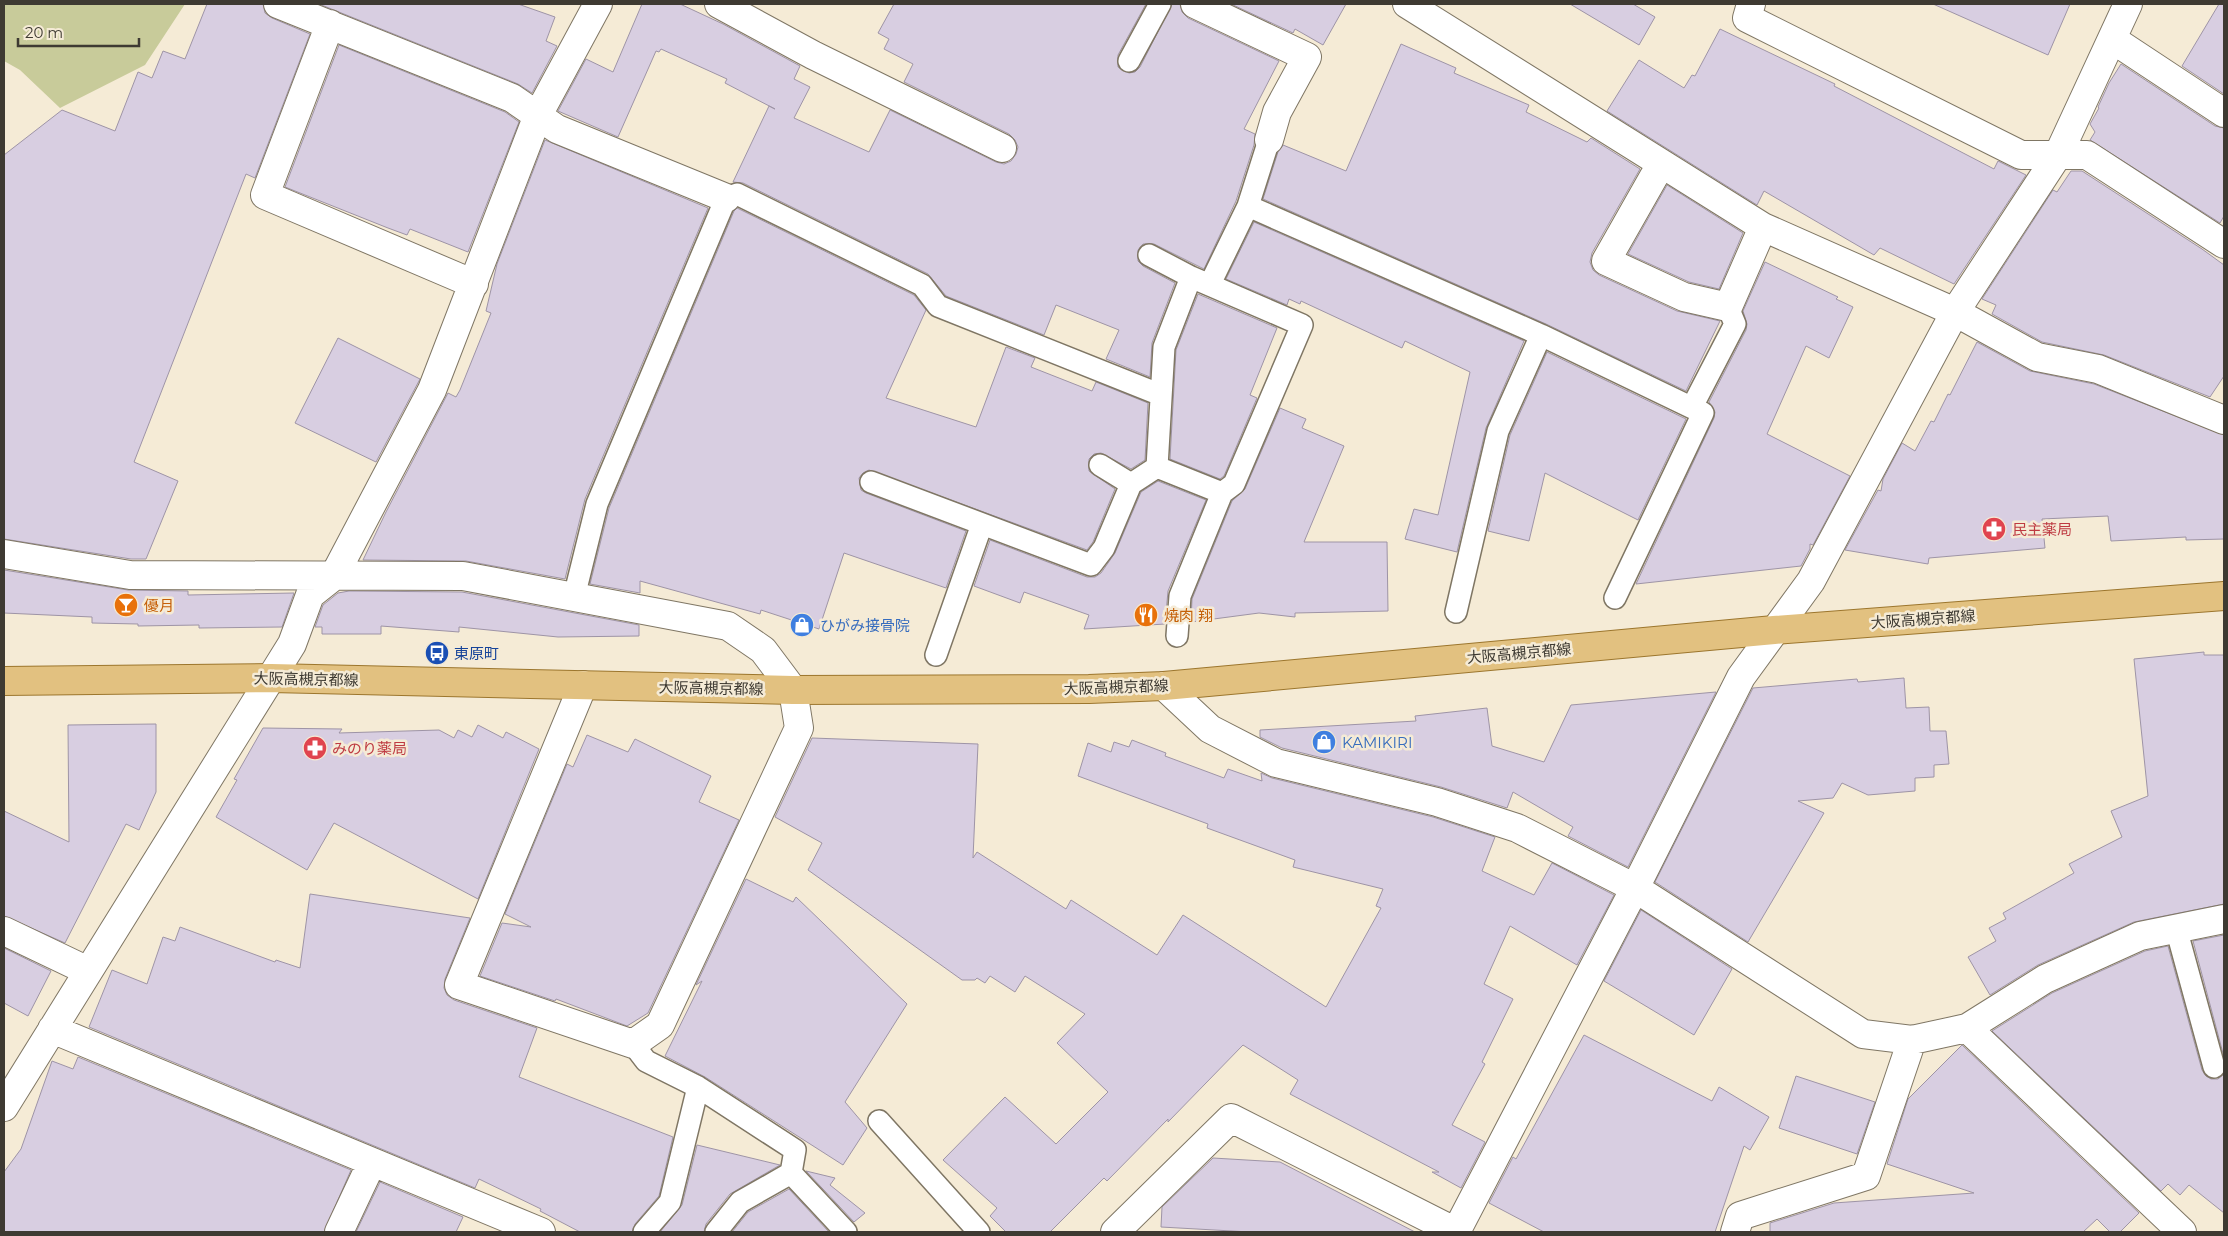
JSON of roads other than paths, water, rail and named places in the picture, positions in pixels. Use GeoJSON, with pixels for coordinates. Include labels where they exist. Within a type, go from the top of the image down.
{"type":"FeatureCollection","features":[{"type":"Feature","properties":{"kind":"main road","name":"大阪高槻京都線"},"geometry":{"type":"LineString","coordinates":[[4,681],[271,678],[793,690],[1089,689],[1164,686],[1774,630],[2224,596]]}},
{"type":"Feature","properties":{"kind":"street"},"geometry":{"type":"LineString","coordinates":[[278,4],[512,98],[557,129],[726,198]]}},
{"type":"Feature","properties":{"kind":"street"},"geometry":{"type":"LineString","coordinates":[[4,1107],[292,644],[310,595],[334,576],[432,390],[538,115],[598,4]]}},
{"type":"Feature","properties":{"kind":"street"},"geometry":{"type":"LineString","coordinates":[[719,4],[813,54],[1002,148]]}},
{"type":"Feature","properties":{"kind":"street"},"geometry":{"type":"LineString","coordinates":[[1195,4],[1307,57],[1277,112],[1269,140]]}},
{"type":"Feature","properties":{"kind":"street"},"geometry":{"type":"LineString","coordinates":[[1407,4],[1763,227],[1955,312],[2037,357],[2098,369],[2224,420]]}},
{"type":"Feature","properties":{"kind":"street"},"geometry":{"type":"LineString","coordinates":[[1751,4],[1747,18],[2021,155],[2087,154],[2224,244]]}},
{"type":"Feature","properties":{"kind":"street"},"geometry":{"type":"LineString","coordinates":[[1115,1232],[1231,1118],[1456,1232],[1635,888],[1741,677],[1811,581],[1955,312],[2059,153],[2128,4]]}},
{"type":"Feature","properties":{"kind":"street"},"geometry":{"type":"LineString","coordinates":[[330,24],[266,195],[474,284]]}},
{"type":"Feature","properties":{"kind":"street"},"geometry":{"type":"LineString","coordinates":[[2112,39],[2224,113]]}},
{"type":"Feature","properties":{"kind":"street"},"geometry":{"type":"LineString","coordinates":[[1661,164],[1606,261],[1684,297],[1728,307],[1763,227]]}},
{"type":"Feature","properties":{"kind":"street"},"geometry":{"type":"LineString","coordinates":[[4,554],[130,575],[463,576],[728,626],[763,650],[793,690],[798,728],[660,1025],[633,1044],[459,985],[583,686]]}},
{"type":"Feature","properties":{"kind":"street"},"geometry":{"type":"LineString","coordinates":[[1164,686],[1210,729],[1276,763],[1437,802],[1517,828],[1635,888],[1863,1034],[1912,1040],[1967,1028],[2045,979],[2140,936],[2224,919]]}},
{"type":"Feature","properties":{"kind":"street"},"geometry":{"type":"LineString","coordinates":[[4,931],[88,972]]}},
{"type":"Feature","properties":{"kind":"street"},"geometry":{"type":"LineString","coordinates":[[1967,1028],[2167,1228]]}},
{"type":"Feature","properties":{"kind":"street"},"geometry":{"type":"LineString","coordinates":[[52,1029],[541,1232]]}},
{"type":"Feature","properties":{"kind":"street"},"geometry":{"type":"LineString","coordinates":[[1735,1232],[1740,1216],[1866,1176],[1912,1040]]}},
{"type":"Feature","properties":{"kind":"street"},"geometry":{"type":"LineString","coordinates":[[339,1232],[372,1162]]}},
{"type":"Feature","properties":{"kind":"lane"},"geometry":{"type":"LineString","coordinates":[[1129,61],[1160,4]]}},
{"type":"Feature","properties":{"kind":"lane"},"geometry":{"type":"LineString","coordinates":[[1157,467],[1164,347],[1201,281],[1248,206],[1269,140]]}},
{"type":"Feature","properties":{"kind":"lane"},"geometry":{"type":"LineString","coordinates":[[574,597],[597,504],[726,198],[737,194],[922,285],[938,306],[1161,395]]}},
{"type":"Feature","properties":{"kind":"lane"},"geometry":{"type":"LineString","coordinates":[[1248,206],[1541,334],[1703,413],[1615,598]]}},
{"type":"Feature","properties":{"kind":"lane"},"geometry":{"type":"LineString","coordinates":[[1149,255],[1201,281],[1302,325],[1234,484],[1222,493],[1180,596],[1177,636]]}},
{"type":"Feature","properties":{"kind":"lane"},"geometry":{"type":"LineString","coordinates":[[1692,407],[1735,324],[1728,307]]}},
{"type":"Feature","properties":{"kind":"lane"},"geometry":{"type":"LineString","coordinates":[[1456,612],[1498,431],[1541,334]]}},
{"type":"Feature","properties":{"kind":"lane"},"geometry":{"type":"LineString","coordinates":[[1100,465],[1131,484]]}},
{"type":"Feature","properties":{"kind":"lane"},"geometry":{"type":"LineString","coordinates":[[1157,467],[1222,493]]}},
{"type":"Feature","properties":{"kind":"lane"},"geometry":{"type":"LineString","coordinates":[[871,482],[1091,565],[1104,548],[1131,484],[1157,467]]}},
{"type":"Feature","properties":{"kind":"lane"},"geometry":{"type":"LineString","coordinates":[[936,655],[982,524]]}},
{"type":"Feature","properties":{"kind":"lane"},"geometry":{"type":"LineString","coordinates":[[2176,928],[2214,1067]]}},
{"type":"Feature","properties":{"kind":"lane"},"geometry":{"type":"LineString","coordinates":[[633,1044],[646,1061],[698,1087],[795,1150],[791,1173]]}},
{"type":"Feature","properties":{"kind":"lane"},"geometry":{"type":"LineString","coordinates":[[644,1232],[670,1202],[698,1087]]}},
{"type":"Feature","properties":{"kind":"lane"},"geometry":{"type":"LineString","coordinates":[[879,1121],[980,1232]]}},
{"type":"Feature","properties":{"kind":"lane"},"geometry":{"type":"LineString","coordinates":[[716,1232],[740,1202],[791,1173]]}},
{"type":"Feature","properties":{"kind":"lane"},"geometry":{"type":"LineString","coordinates":[[791,1173],[846,1232]]}},
{"type":"Feature","properties":{"kind":"place","name":"民主薬局"},"geometry":{"type":"Point","coordinates":[1994,529]}},
{"type":"Feature","properties":{"kind":"place","name":"優月"},"geometry":{"type":"Point","coordinates":[126,605]}},
{"type":"Feature","properties":{"kind":"place","name":"焼肉 翔"},"geometry":{"type":"Point","coordinates":[1146,615]}},
{"type":"Feature","properties":{"kind":"place","name":"ひがみ接骨院"},"geometry":{"type":"Point","coordinates":[802,625]}},
{"type":"Feature","properties":{"kind":"place","name":"東原町"},"geometry":{"type":"Point","coordinates":[437,653]}},
{"type":"Feature","properties":{"kind":"place","name":"KAMIKIRI"},"geometry":{"type":"Point","coordinates":[1324,742]}},
{"type":"Feature","properties":{"kind":"place","name":"みのり薬局"},"geometry":{"type":"Point","coordinates":[315,748]}}]}
